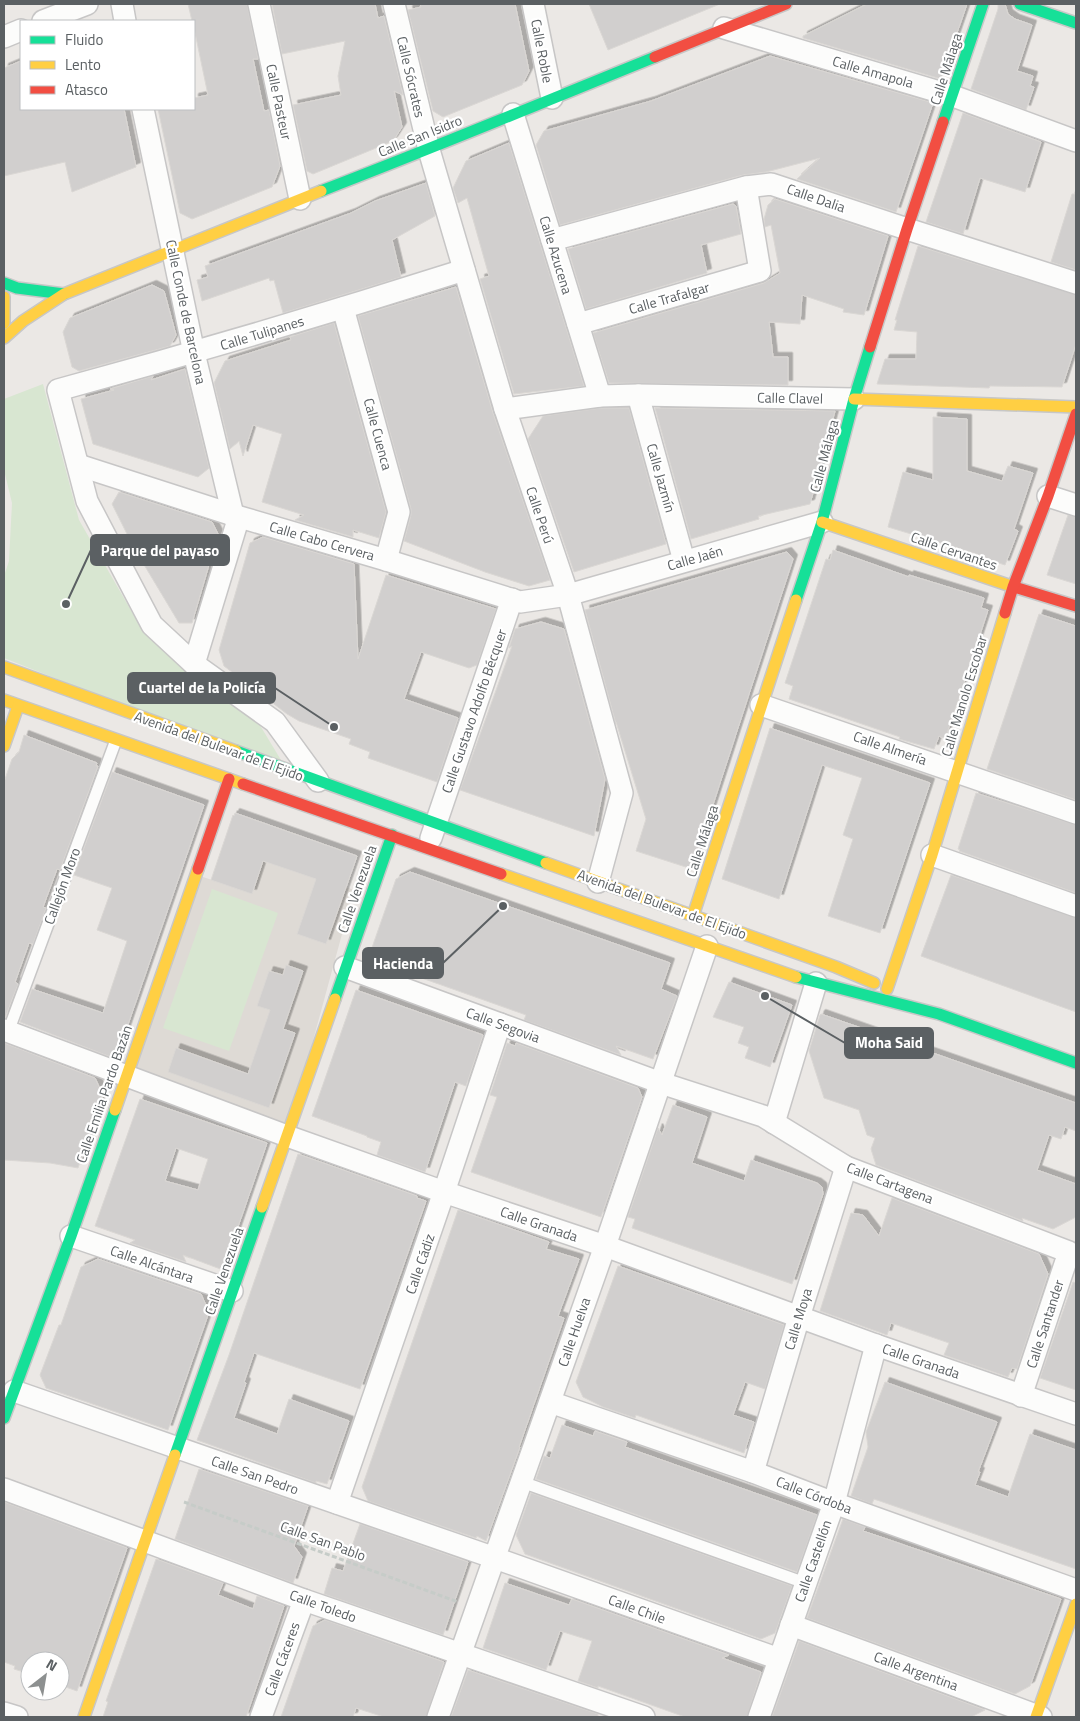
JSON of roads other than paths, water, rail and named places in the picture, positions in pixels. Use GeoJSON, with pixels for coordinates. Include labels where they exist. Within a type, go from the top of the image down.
{"type":"FeatureCollection","features":[{"type":"Feature","properties":{"kind":"street"},"geometry":{"type":"LineString","coordinates":[[46,20],[87,4]]}},
{"type":"Feature","properties":{"kind":"street"},"geometry":{"type":"LineString","coordinates":[[122,4],[125,20]]}},
{"type":"Feature","properties":{"kind":"street","name":"Calle Pasteur"},"geometry":{"type":"LineString","coordinates":[[259,4],[300,199]]}},
{"type":"Feature","properties":{"kind":"street","name":"Calle Sócrates"},"geometry":{"type":"LineString","coordinates":[[394,4],[429,150]]}},
{"type":"Feature","properties":{"kind":"street","name":"Calle Roble"},"geometry":{"type":"LineString","coordinates":[[533,4],[552,98]]}},
{"type":"Feature","properties":{"kind":"street","name":"Calle San Isidro"},"geometry":{"type":"LineString","coordinates":[[4,338],[23,322],[64,294],[300,199],[429,150],[552,98],[786,4]]}},
{"type":"Feature","properties":{"kind":"street","name":"Calle Málaga"},"geometry":{"type":"LineString","coordinates":[[693,916],[822,522],[854,399],[907,229],[983,4]]}},
{"type":"Feature","properties":{"kind":"street"},"geometry":{"type":"LineString","coordinates":[[1020,4],[1076,23]]}},
{"type":"Feature","properties":{"kind":"street","name":"Calle Amapola"},"geometry":{"type":"LineString","coordinates":[[724,28],[953,96],[1076,142]]}},
{"type":"Feature","properties":{"kind":"street"},"geometry":{"type":"LineString","coordinates":[[4,37],[20,30]]}},
{"type":"Feature","properties":{"kind":"street","name":"Calle Conde de Barcelona"},"geometry":{"type":"LineString","coordinates":[[143,110],[194,353],[233,515],[237,523],[194,664]]}},
{"type":"Feature","properties":{"kind":"street","name":"Calle Azucena"},"geometry":{"type":"LineString","coordinates":[[513,114],[600,396]]}},
{"type":"Feature","properties":{"kind":"street","name":"Calle Perú"},"geometry":{"type":"LineString","coordinates":[[429,150],[505,409],[568,595],[622,794],[598,882]]}},
{"type":"Feature","properties":{"kind":"street","name":"Calle Dalia"},"geometry":{"type":"LineString","coordinates":[[552,240],[746,187],[772,184],[1076,283]]}},
{"type":"Feature","properties":{"kind":"street","name":"Calle Trafalgar"},"geometry":{"type":"LineString","coordinates":[[578,324],[760,271],[746,187]]}},
{"type":"Feature","properties":{"kind":"street","name":"Calle Tulipanes"},"geometry":{"type":"LineString","coordinates":[[78,465],[58,390],[194,353],[464,270]]}},
{"type":"Feature","properties":{"kind":"street","name":"Calle San Isidro"},"geometry":{"type":"LineString","coordinates":[[4,283],[17,288],[64,294]]}},
{"type":"Feature","properties":{"kind":"street"},"geometry":{"type":"LineString","coordinates":[[4,297],[4,323]]}},
{"type":"Feature","properties":{"kind":"street","name":"Calle Cuenca"},"geometry":{"type":"LineString","coordinates":[[343,308],[399,512],[386,560]]}},
{"type":"Feature","properties":{"kind":"street","name":"Calle Clavel"},"geometry":{"type":"LineString","coordinates":[[505,409],[600,396],[638,395],[854,399],[1076,407]]}},
{"type":"Feature","properties":{"kind":"street","name":"Calle Jazmín"},"geometry":{"type":"LineString","coordinates":[[638,395],[684,561]]}},
{"type":"Feature","properties":{"kind":"street","name":"Calle Manolo Escobar"},"geometry":{"type":"LineString","coordinates":[[888,989],[932,855],[1013,587],[1048,496],[1076,414]]}},
{"type":"Feature","properties":{"kind":"street"},"geometry":{"type":"LineString","coordinates":[[78,465],[86,501],[152,625],[194,664],[275,722],[318,781]]}},
{"type":"Feature","properties":{"kind":"street","name":"Calle Cabo Cervera"},"geometry":{"type":"LineString","coordinates":[[78,465],[233,515],[520,602],[568,595]]}},
{"type":"Feature","properties":{"kind":"street"},"geometry":{"type":"LineString","coordinates":[[1048,496],[1076,505]]}},
{"type":"Feature","properties":{"kind":"street","name":"Calle Jaén"},"geometry":{"type":"LineString","coordinates":[[568,595],[822,522]]}},
{"type":"Feature","properties":{"kind":"street","name":"Calle Cervantes"},"geometry":{"type":"LineString","coordinates":[[822,522],[1013,587],[1076,606]]}},
{"type":"Feature","properties":{"kind":"street","name":"Calle Gustavo Adolfo Bécquer"},"geometry":{"type":"LineString","coordinates":[[435,823],[512,599]]}},
{"type":"Feature","properties":{"kind":"street","name":"Avenida del Bulevar de El Ejido"},"geometry":{"type":"LineString","coordinates":[[4,667],[836,967],[888,989],[939,1014]]}},
{"type":"Feature","properties":{"kind":"street","name":"Avenida del Bulevar de El Ejido"},"geometry":{"type":"LineString","coordinates":[[4,700],[772,969],[816,983],[939,1014],[1076,1062]]}},
{"type":"Feature","properties":{"kind":"street","name":"Calle Almería"},"geometry":{"type":"LineString","coordinates":[[761,705],[1076,813]]}},
{"type":"Feature","properties":{"kind":"street"},"geometry":{"type":"LineString","coordinates":[[4,746],[18,706]]}},
{"type":"Feature","properties":{"kind":"street","name":"Calle Emilia Pardo Bazán"},"geometry":{"type":"LineString","coordinates":[[4,1418],[72,1236],[229,779]]}},
{"type":"Feature","properties":{"kind":"street"},"geometry":{"type":"LineString","coordinates":[[428,848],[435,823]]}},
{"type":"Feature","properties":{"kind":"street","name":"Calle Venezuela"},"geometry":{"type":"LineString","coordinates":[[84,1717],[392,835]]}},
{"type":"Feature","properties":{"kind":"street"},"geometry":{"type":"LineString","coordinates":[[932,855],[1076,906]]}},
{"type":"Feature","properties":{"kind":"street","name":"Calle Huelva"},"geometry":{"type":"LineString","coordinates":[[438,1717],[550,1402],[707,946]]}},
{"type":"Feature","properties":{"kind":"street","name":"Calle Segovia"},"geometry":{"type":"LineString","coordinates":[[345,967],[661,1082]]}},
{"type":"Feature","properties":{"kind":"street","name":"Avenida del Bulevar de El Ejido"},"geometry":{"type":"LineString","coordinates":[[772,969],[831,976],[888,989]]}},
{"type":"Feature","properties":{"kind":"street"},"geometry":{"type":"LineString","coordinates":[[774,1123],[816,983]]}},
{"type":"Feature","properties":{"kind":"street","name":"Calle Cádiz"},"geometry":{"type":"LineString","coordinates":[[337,1504],[500,1024]]}},
{"type":"Feature","properties":{"kind":"street","name":"Calle Granada"},"geometry":{"type":"LineString","coordinates":[[6,1031],[287,1136],[604,1246],[876,1346],[1076,1414]]}},
{"type":"Feature","properties":{"kind":"street","name":"Calle Cartagena"},"geometry":{"type":"LineString","coordinates":[[661,1082],[763,1116],[846,1168],[1069,1252]]}},
{"type":"Feature","properties":{"kind":"street","name":"Calle Moya"},"geometry":{"type":"LineString","coordinates":[[752,1472],[846,1168]]}},
{"type":"Feature","properties":{"kind":"street","name":"Calle Alcántara"},"geometry":{"type":"LineString","coordinates":[[72,1236],[232,1291]]}},
{"type":"Feature","properties":{"kind":"street","name":"Calle Santander"},"geometry":{"type":"LineString","coordinates":[[1021,1396],[1069,1252]]}},
{"type":"Feature","properties":{"kind":"street","name":"Calle Castellón"},"geometry":{"type":"LineString","coordinates":[[758,1717],[834,1503],[876,1346]]}},
{"type":"Feature","properties":{"kind":"street","name":"Calle San Pedro"},"geometry":{"type":"LineString","coordinates":[[14,1391],[495,1558]]}},
{"type":"Feature","properties":{"kind":"street","name":"Calle Córdoba"},"geometry":{"type":"LineString","coordinates":[[550,1402],[752,1472],[1076,1590]]}},
{"type":"Feature","properties":{"kind":"street","name":"Calle Toledo"},"geometry":{"type":"LineString","coordinates":[[4,1489],[304,1600],[459,1654],[602,1711],[644,1717]]}},
{"type":"Feature","properties":{"kind":"street","name":"Calle Chile"},"geometry":{"type":"LineString","coordinates":[[495,1558],[778,1660]]}},
{"type":"Feature","properties":{"kind":"street","name":"Calle Cáceres"},"geometry":{"type":"LineString","coordinates":[[261,1717],[304,1600]]}},
{"type":"Feature","properties":{"kind":"street"},"geometry":{"type":"LineString","coordinates":[[1038,1717],[1076,1604]]}},
{"type":"Feature","properties":{"kind":"street","name":"Calle Argentina"},"geometry":{"type":"LineString","coordinates":[[791,1625],[1038,1717]]}},
{"type":"Feature","properties":{"kind":"street"},"geometry":{"type":"LineString","coordinates":[[4,1712],[17,1717]]}},
{"type":"Feature","properties":{"kind":"lane","name":"Callejón Moro"},"geometry":{"type":"LineString","coordinates":[[6,1031],[116,740]]}},
{"type":"Feature","properties":{"kind":"lane"},"geometry":{"type":"LineString","coordinates":[[522,1482],[805,1583]]}},
{"type":"Feature","properties":{"kind":"place","name":"Parque del payaso"},"geometry":{"type":"Point","coordinates":[66,604]}},
{"type":"Feature","properties":{"kind":"place","name":"Cuartel de la Policía"},"geometry":{"type":"Point","coordinates":[334,727]}},
{"type":"Feature","properties":{"kind":"place","name":"Hacienda"},"geometry":{"type":"Point","coordinates":[503,906]}},
{"type":"Feature","properties":{"kind":"place","name":"Moha Said"},"geometry":{"type":"Point","coordinates":[765,996]}}]}
